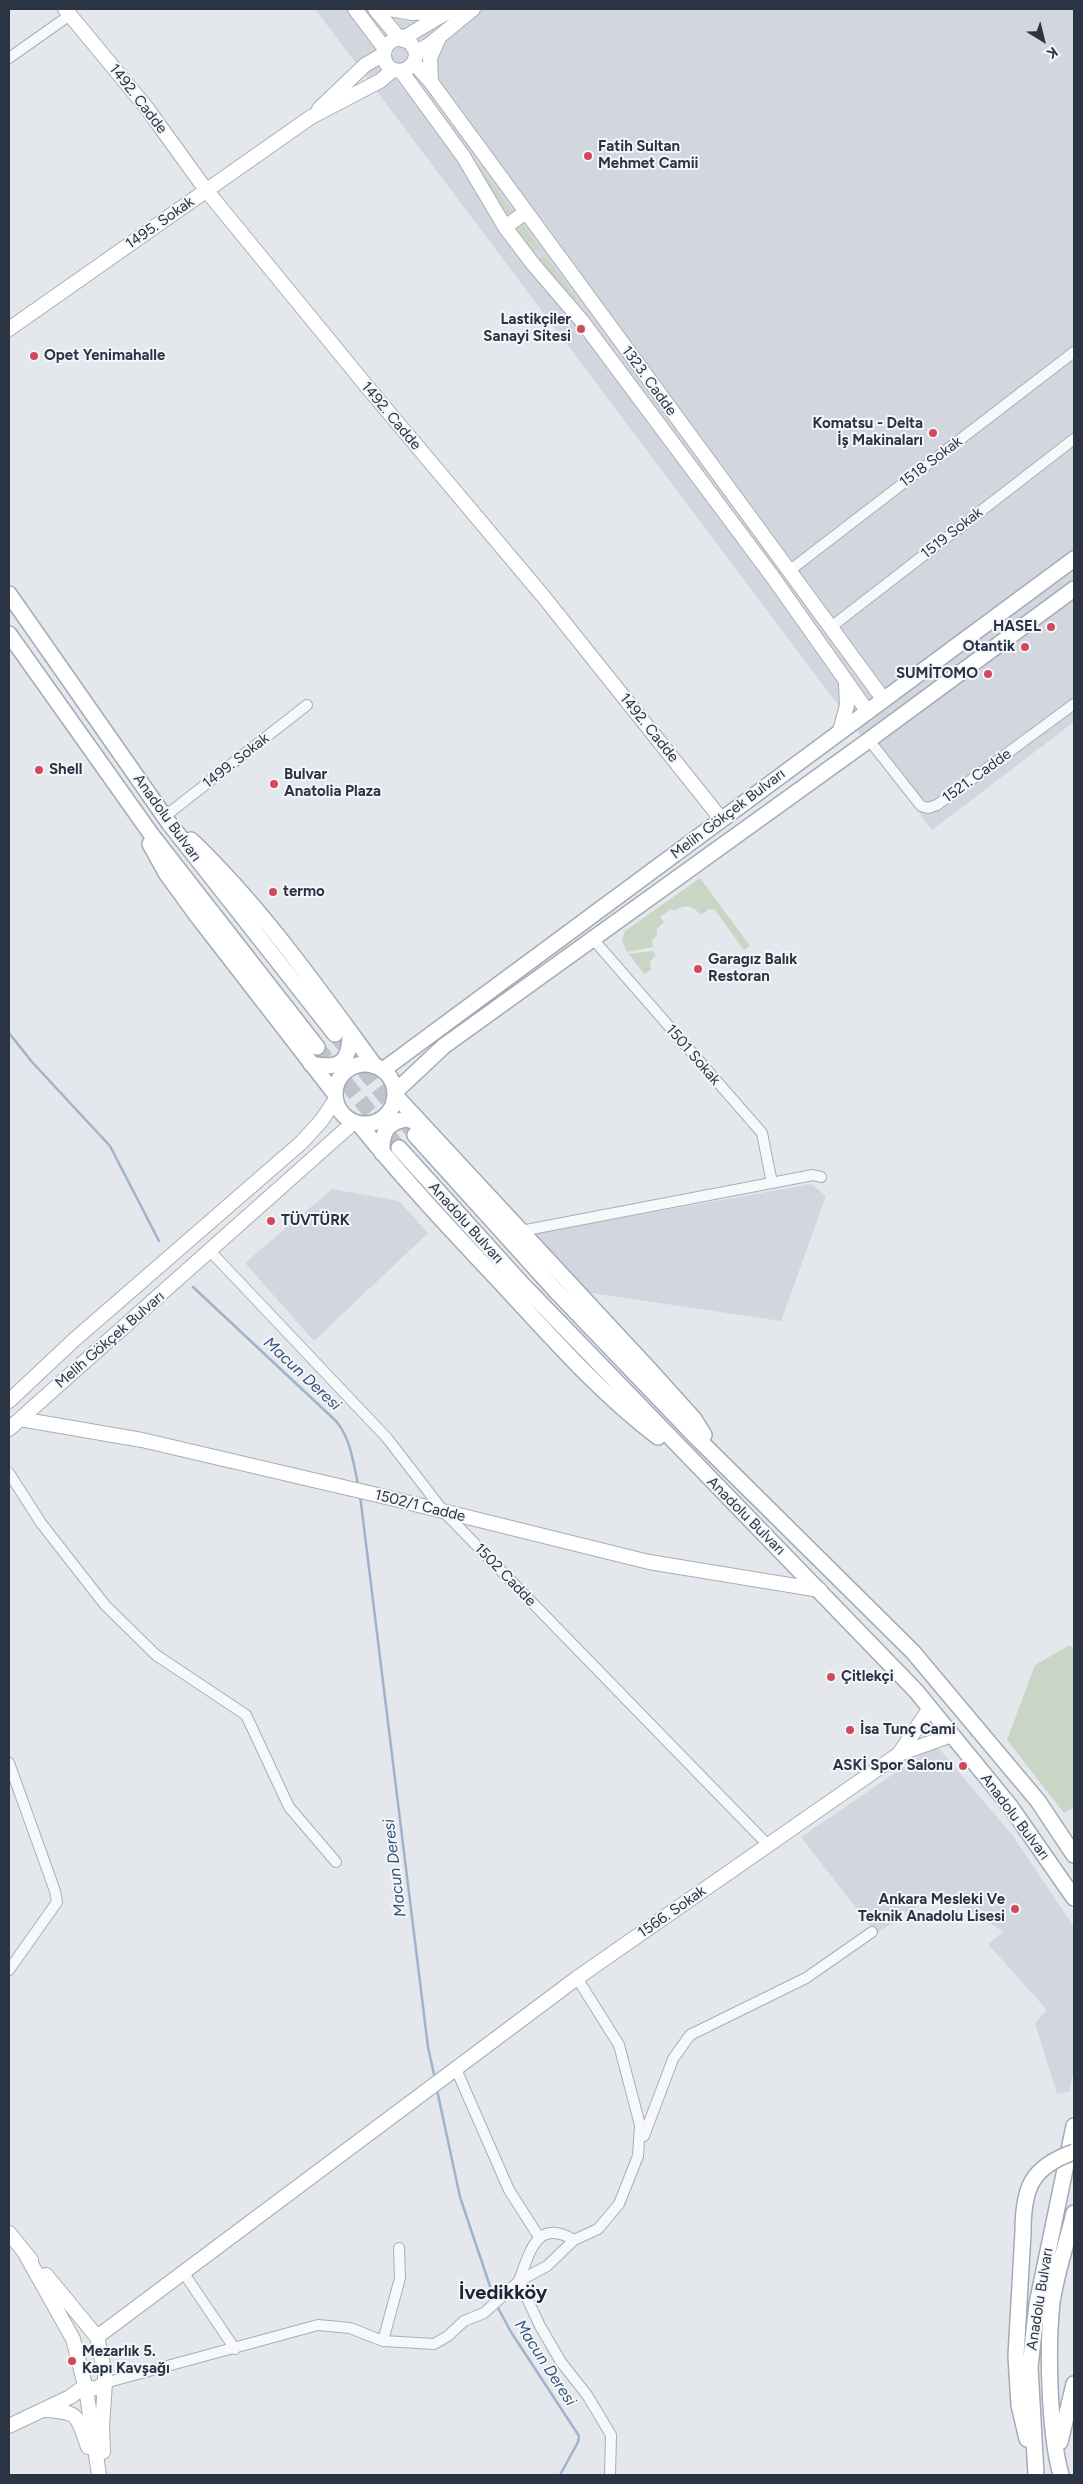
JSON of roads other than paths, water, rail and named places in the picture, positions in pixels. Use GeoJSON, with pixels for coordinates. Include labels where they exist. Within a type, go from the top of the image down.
{"type":"FeatureCollection","features":[{"type":"Feature","properties":{"kind":"main road","name":"Melih Gökçek Bulvarı"},"geometry":{"type":"LineString","coordinates":[[379,1068],[722,820],[1074,559]]}},
{"type":"Feature","properties":{"kind":"main road","name":"Melih Gökçek Bulvarı"},"geometry":{"type":"LineString","coordinates":[[395,1093],[444,1046],[882,731],[1074,589]]}},
{"type":"Feature","properties":{"kind":"main road","name":"Anadolu Bulvarı"},"geometry":{"type":"LineString","coordinates":[[9,594],[167,820],[335,1034]]}},
{"type":"Feature","properties":{"kind":"main road","name":"Anadolu Bulvarı"},"geometry":{"type":"LineString","coordinates":[[9,634],[130,805],[317,1047]]}},
{"type":"Feature","properties":{"kind":"main road"},"geometry":{"type":"LineString","coordinates":[[884,700],[898,719]]}},
{"type":"Feature","properties":{"kind":"main road"},"geometry":{"type":"LineString","coordinates":[[868,712],[882,731]]}},
{"type":"Feature","properties":{"kind":"main road"},"geometry":{"type":"LineString","coordinates":[[130,805],[166,873],[336,1097],[346,1117],[356,1123],[527,1311],[614,1401],[697,1466]]}},
{"type":"Feature","properties":{"kind":"main road"},"geometry":{"type":"LineString","coordinates":[[167,820],[175,825],[228,875],[350,1033],[379,1068],[389,1076],[395,1093],[420,1131]]}},
{"type":"Feature","properties":{"kind":"main road"},"geometry":{"type":"LineString","coordinates":[[311,1064],[326,1067],[338,1065],[346,1057],[350,1045],[350,1033]]}},
{"type":"Feature","properties":{"kind":"main road"},"geometry":{"type":"LineString","coordinates":[[336,1097],[337,1085],[348,1070],[365,1064],[379,1068]]}},
{"type":"Feature","properties":{"kind":"main road"},"geometry":{"type":"LineString","coordinates":[[356,1123],[376,1122],[384,1118],[394,1104],[395,1093]]}},
{"type":"Feature","properties":{"kind":"main road"},"geometry":{"type":"LineString","coordinates":[[382,1153],[384,1132],[391,1124],[408,1118],[521,1231],[694,1419],[720,1461]]}},
{"type":"Feature","properties":{"kind":"main road","name":"Anadolu Bulvarı"},"geometry":{"type":"LineString","coordinates":[[420,1131],[512,1244],[720,1461],[912,1652],[1038,1801],[1074,1855]]}},
{"type":"Feature","properties":{"kind":"main road","name":"Anadolu Bulvarı"},"geometry":{"type":"LineString","coordinates":[[399,1148],[522,1284],[697,1466],[871,1642],[930,1708],[1010,1806],[1074,1898]]}},
{"type":"Feature","properties":{"kind":"main road","name":"Anadolu Bulvarı"},"geometry":{"type":"LineString","coordinates":[[1036,2473],[1030,2367],[1037,2304],[1074,2126]]}},
{"type":"Feature","properties":{"kind":"main road"},"geometry":{"type":"LineString","coordinates":[[1036,2473],[1019,2405],[1016,2366],[1023,2202],[1039,2171],[1055,2159],[1074,2152]]}},
{"type":"Feature","properties":{"kind":"main road","name":"Anadolu Bulvarı"},"geometry":{"type":"LineString","coordinates":[[1061,2475],[1056,2458],[1050,2369],[1052,2302],[1074,2213]]}},
{"type":"Feature","properties":{"kind":"main road"},"geometry":{"type":"LineString","coordinates":[[1056,2458],[1074,2384]]}},
{"type":"Feature","properties":{"kind":"street"},"geometry":{"type":"LineString","coordinates":[[355,9],[384,52],[388,65],[397,70],[463,156],[505,227],[532,264],[574,312],[772,576],[868,712]]}},
{"type":"Feature","properties":{"kind":"street"},"geometry":{"type":"LineString","coordinates":[[375,9],[400,39],[410,42],[415,58]]}},
{"type":"Feature","properties":{"kind":"street"},"geometry":{"type":"LineString","coordinates":[[390,9],[412,13],[450,10]]}},
{"type":"Feature","properties":{"kind":"street"},"geometry":{"type":"LineString","coordinates":[[397,70],[411,67],[415,58],[473,9]]}},
{"type":"Feature","properties":{"kind":"street"},"geometry":{"type":"LineString","coordinates":[[384,52],[389,43],[400,39],[450,10]]}},
{"type":"Feature","properties":{"kind":"street"},"geometry":{"type":"LineString","coordinates":[[9,58],[67,12]]}},
{"type":"Feature","properties":{"kind":"street","name":"1492. Cadde"},"geometry":{"type":"LineString","coordinates":[[67,12],[146,106],[206,190],[368,389],[543,596],[722,820]]}},
{"type":"Feature","properties":{"kind":"street"},"geometry":{"type":"LineString","coordinates":[[431,82],[430,58],[439,37]]}},
{"type":"Feature","properties":{"kind":"street","name":"1495. Sokak"},"geometry":{"type":"LineString","coordinates":[[311,117],[365,65],[384,52]]}},
{"type":"Feature","properties":{"kind":"street","name":"1323. Cadde"},"geometry":{"type":"LineString","coordinates":[[415,58],[553,250],[884,700]]}},
{"type":"Feature","properties":{"kind":"street","name":"1495. Sokak"},"geometry":{"type":"LineString","coordinates":[[9,329],[311,117],[397,70]]}},
{"type":"Feature","properties":{"kind":"street"},"geometry":{"type":"LineString","coordinates":[[505,227],[526,212]]}},
{"type":"Feature","properties":{"kind":"street"},"geometry":{"type":"LineString","coordinates":[[532,264],[535,255],[542,251],[553,250]]}},
{"type":"Feature","properties":{"kind":"street"},"geometry":{"type":"LineString","coordinates":[[574,312],[590,300]]}},
{"type":"Feature","properties":{"kind":"street","name":"1518 Sokak"},"geometry":{"type":"LineString","coordinates":[[788,571],[1074,352]]}},
{"type":"Feature","properties":{"kind":"street","name":"1519 Sokak"},"geometry":{"type":"LineString","coordinates":[[830,627],[1074,439]]}},
{"type":"Feature","properties":{"kind":"street"},"geometry":{"type":"LineString","coordinates":[[840,731],[847,705],[846,682]]}},
{"type":"Feature","properties":{"kind":"street","name":"1521. Cadde"},"geometry":{"type":"LineString","coordinates":[[869,740],[921,806],[928,808],[937,805],[1074,704]]}},
{"type":"Feature","properties":{"kind":"street","name":"1499. Sokak"},"geometry":{"type":"LineString","coordinates":[[167,820],[307,705]]}},
{"type":"Feature","properties":{"kind":"street","name":"1501 Sokak"},"geometry":{"type":"LineString","coordinates":[[592,938],[762,1133],[772,1183]]}},
{"type":"Feature","properties":{"kind":"street","name":"Melih Gökçek Bulvarı"},"geometry":{"type":"LineString","coordinates":[[9,1401],[74,1340],[302,1142],[321,1121],[336,1097]]}},
{"type":"Feature","properties":{"kind":"street","name":"Melih Gökçek Bulvarı"},"geometry":{"type":"LineString","coordinates":[[9,1429],[356,1123]]}},
{"type":"Feature","properties":{"kind":"street"},"geometry":{"type":"LineString","coordinates":[[521,1231],[814,1175],[821,1177]]}},
{"type":"Feature","properties":{"kind":"street"},"geometry":{"type":"LineString","coordinates":[[196,1233],[211,1252]]}},
{"type":"Feature","properties":{"kind":"street","name":"1502 Cadde"},"geometry":{"type":"LineString","coordinates":[[211,1252],[387,1438],[444,1512],[768,1845]]}},
{"type":"Feature","properties":{"kind":"street","name":"1502/1 Cadde"},"geometry":{"type":"LineString","coordinates":[[20,1418],[142,1440],[386,1497],[650,1562],[820,1590]]}},
{"type":"Feature","properties":{"kind":"street"},"geometry":{"type":"LineString","coordinates":[[9,1473],[41,1523],[105,1605],[156,1656],[246,1715],[288,1807],[336,1862]]}},
{"type":"Feature","properties":{"kind":"street"},"geometry":{"type":"LineString","coordinates":[[899,1754],[930,1708]]}},
{"type":"Feature","properties":{"kind":"street"},"geometry":{"type":"LineString","coordinates":[[899,1754],[952,1735]]}},
{"type":"Feature","properties":{"kind":"street","name":"1566. Sokak"},"geometry":{"type":"LineString","coordinates":[[73,2339],[79,2334],[94,2334],[183,2272],[578,1978],[899,1754]]}},
{"type":"Feature","properties":{"kind":"street"},"geometry":{"type":"LineString","coordinates":[[9,1763],[55,1891],[57,1902],[9,1970]]}},
{"type":"Feature","properties":{"kind":"street"},"geometry":{"type":"LineString","coordinates":[[9,2426],[46,2410],[86,2387],[97,2388],[105,2382],[318,2326],[350,2328],[383,2341],[434,2344],[448,2336],[464,2321],[484,2313],[505,2296],[519,2281],[546,2266],[574,2240],[598,2229],[620,2204],[648,2123],[673,2059],[690,2035],[806,1978],[872,1932]]}},
{"type":"Feature","properties":{"kind":"street"},"geometry":{"type":"LineString","coordinates":[[578,1978],[619,2045],[640,2125],[638,2156]]}},
{"type":"Feature","properties":{"kind":"street"},"geometry":{"type":"LineString","coordinates":[[452,2073],[508,2190],[539,2238]]}},
{"type":"Feature","properties":{"kind":"street"},"geometry":{"type":"LineString","coordinates":[[574,2240],[562,2233],[550,2231],[539,2238],[528,2258],[519,2281],[540,2326],[560,2362],[587,2396],[610,2436],[610,2475]]}},
{"type":"Feature","properties":{"kind":"street"},"geometry":{"type":"LineString","coordinates":[[9,2233],[94,2334],[105,2382],[101,2441],[106,2475]]}},
{"type":"Feature","properties":{"kind":"street"},"geometry":{"type":"LineString","coordinates":[[383,2341],[400,2278],[399,2248]]}},
{"type":"Feature","properties":{"kind":"street"},"geometry":{"type":"LineString","coordinates":[[26,2254],[73,2339],[86,2387],[98,2475]]}},
{"type":"Feature","properties":{"kind":"street"},"geometry":{"type":"LineString","coordinates":[[183,2272],[235,2349]]}},
{"type":"Feature","properties":{"kind":"street"},"geometry":{"type":"LineString","coordinates":[[46,2410],[69,2412],[75,2416],[98,2475]]}},
{"type":"Feature","properties":{"kind":"waterway","name":"Macun Deresi"},"geometry":{"type":"LineString","coordinates":[[9,1033],[32,1062],[110,1146],[159,1241]]}},
{"type":"Feature","properties":{"kind":"waterway","name":"Macun Deresi"},"geometry":{"type":"LineString","coordinates":[[193,1287],[336,1421],[348,1443],[358,1484]]}},
{"type":"Feature","properties":{"kind":"waterway","name":"Macun Deresi"},"geometry":{"type":"LineString","coordinates":[[360,1495],[428,2047],[435,2079]]}},
{"type":"Feature","properties":{"kind":"waterway","name":"Macun Deresi"},"geometry":{"type":"LineString","coordinates":[[437,2090],[460,2197],[495,2301]]}},
{"type":"Feature","properties":{"kind":"waterway","name":"Macun Deresi"},"geometry":{"type":"LineString","coordinates":[[497,2306],[511,2332],[579,2436],[578,2442],[560,2475]]}},
{"type":"Feature","properties":{"kind":"tunnel"},"geometry":{"type":"LineString","coordinates":[[335,1034],[415,1135]]}},
{"type":"Feature","properties":{"kind":"tunnel"},"geometry":{"type":"LineString","coordinates":[[317,1047],[399,1148]]}},
{"type":"Feature","properties":{"kind":"place","name":"Fatih Sultan Mehmet Camii"},"geometry":{"type":"Point","coordinates":[588,156]}},
{"type":"Feature","properties":{"kind":"place","name":"Lastikçiler Sanayi Sitesi"},"geometry":{"type":"Point","coordinates":[581,329]}},
{"type":"Feature","properties":{"kind":"place","name":"Opet Yenimahalle"},"geometry":{"type":"Point","coordinates":[34,356]}},
{"type":"Feature","properties":{"kind":"place","name":"Komatsu - Delta İş Makinaları"},"geometry":{"type":"Point","coordinates":[933,433]}},
{"type":"Feature","properties":{"kind":"place","name":"HASEL"},"geometry":{"type":"Point","coordinates":[1051,627]}},
{"type":"Feature","properties":{"kind":"place","name":"Otantik"},"geometry":{"type":"Point","coordinates":[1025,647]}},
{"type":"Feature","properties":{"kind":"place","name":"SUMİTOMO"},"geometry":{"type":"Point","coordinates":[988,674]}},
{"type":"Feature","properties":{"kind":"place","name":"Shell"},"geometry":{"type":"Point","coordinates":[39,770]}},
{"type":"Feature","properties":{"kind":"place","name":"Bulvar Anatolia Plaza"},"geometry":{"type":"Point","coordinates":[274,784]}},
{"type":"Feature","properties":{"kind":"place","name":"termo"},"geometry":{"type":"Point","coordinates":[273,892]}},
{"type":"Feature","properties":{"kind":"place","name":"Garagız Balık Restoran"},"geometry":{"type":"Point","coordinates":[698,969]}},
{"type":"Feature","properties":{"kind":"place","name":"TÜVTÜRK"},"geometry":{"type":"Point","coordinates":[271,1221]}},
{"type":"Feature","properties":{"kind":"place","name":"Çitlekçi"},"geometry":{"type":"Point","coordinates":[831,1677]}},
{"type":"Feature","properties":{"kind":"place","name":"İsa Tunç Cami"},"geometry":{"type":"Point","coordinates":[850,1730]}},
{"type":"Feature","properties":{"kind":"place","name":"ASKİ Spor Salonu"},"geometry":{"type":"Point","coordinates":[963,1766]}},
{"type":"Feature","properties":{"kind":"place","name":"Ankara Mesleki Ve Teknik Anadolu Lisesi"},"geometry":{"type":"Point","coordinates":[1015,1909]}},
{"type":"Feature","properties":{"kind":"place","name":"Mezarlık 5. Kapı Kavşağı"},"geometry":{"type":"Point","coordinates":[72,2361]}},
{"type":"Feature","properties":{"kind":"district","name":"İvedikköy"},"geometry":{"type":"Point","coordinates":[503,2293]}}]}
